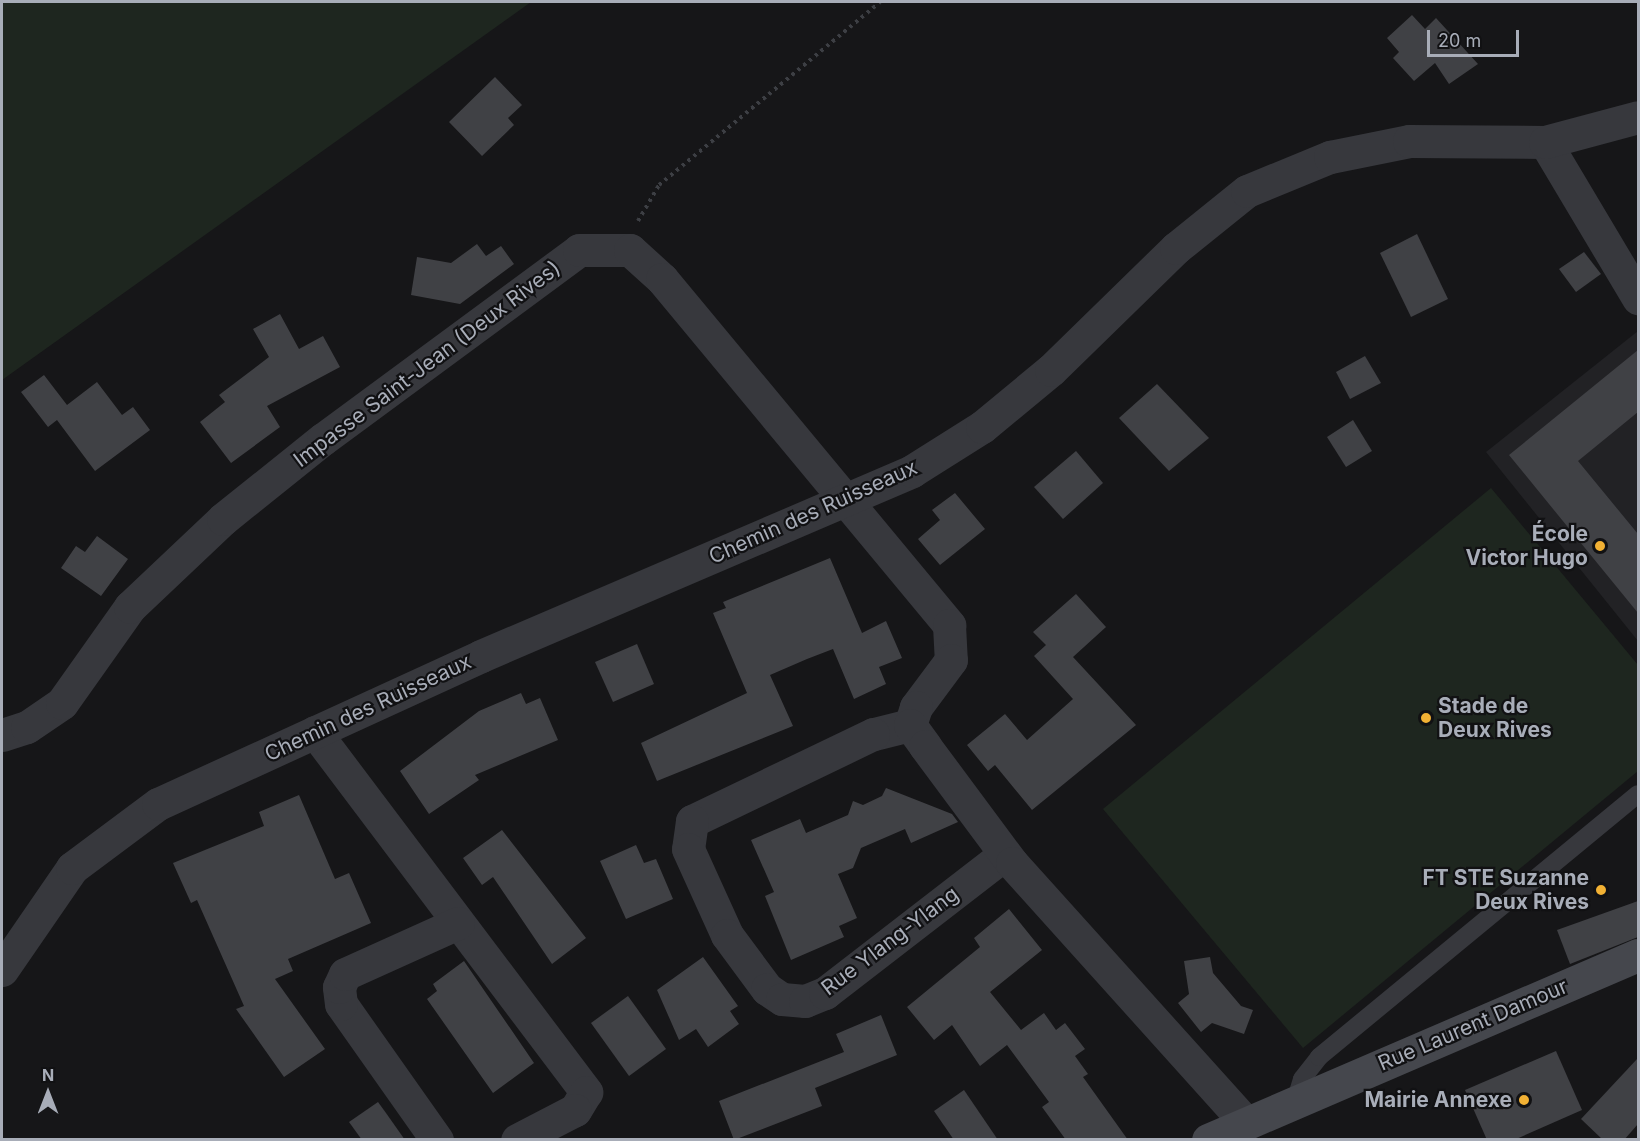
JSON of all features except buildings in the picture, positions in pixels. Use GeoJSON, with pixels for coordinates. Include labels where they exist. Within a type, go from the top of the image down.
{"type":"FeatureCollection","features":[{"type":"Feature","properties":{"kind":"street","name":"Chemin des Ruisseaux"},"geometry":{"type":"LineString","coordinates":[[2,970],[50,895],[72,868],[158,804],[315,732],[912,471],[982,427],[1051,370],[1176,248],[1247,191],[1330,157],[1409,141],[1545,142],[1638,117]]}},
{"type":"Feature","properties":{"kind":"street"},"geometry":{"type":"LineString","coordinates":[[1545,142],[1638,298]]}},
{"type":"Feature","properties":{"kind":"street","name":"Impasse Saint-Jean (Deux Rives)"},"geometry":{"type":"LineString","coordinates":[[2,735],[27,727],[62,703],[130,607],[223,519],[323,439],[579,250],[630,250]]}},
{"type":"Feature","properties":{"kind":"street"},"geometry":{"type":"LineString","coordinates":[[630,250],[662,279],[843,501],[949,624],[951,660],[916,707],[910,725],[1005,854],[1230,1133]]}},
{"type":"Feature","properties":{"kind":"street","name":"Rue Ylang-Ylang"},"geometry":{"type":"LineString","coordinates":[[910,725],[873,734],[692,821],[688,849],[727,935],[760,980],[782,999],[805,1001],[825,993],[1005,854]]}},
{"type":"Feature","properties":{"kind":"street"},"geometry":{"type":"LineString","coordinates":[[315,732],[586,1092],[575,1110],[517,1140]]}},
{"type":"Feature","properties":{"kind":"street"},"geometry":{"type":"LineString","coordinates":[[436,1140],[341,1004],[339,987],[345,974],[458,923]]}},
{"type":"Feature","properties":{"kind":"street","name":"Rue Laurent Damour"},"geometry":{"type":"LineString","coordinates":[[1230,1133],[1295,1102],[1638,955]]}},
{"type":"Feature","properties":{"kind":"lane"},"geometry":{"type":"LineString","coordinates":[[1295,1102],[1302,1079],[1318,1057],[1638,794]]}},
{"type":"Feature","properties":{"kind":"path"},"geometry":{"type":"LineString","coordinates":[[630,250],[635,225],[659,185],[880,2]]}},
{"type":"Feature","properties":{"kind":"shaded area"},"geometry":{"type":"Polygon","coordinates":[[[2,2],[531,2],[2,380],[2,2]]]}},
{"type":"Feature","properties":{"kind":"shaded area","name":"École Victor Hugo"},"geometry":{"type":"Polygon","coordinates":[[[1638,331],[1638,641],[1486,452],[1638,331]]]}},
{"type":"Feature","properties":{"kind":"shaded area","name":"Stade de Deux Rives"},"geometry":{"type":"Polygon","coordinates":[[[1491,488],[1638,665],[1638,771],[1303,1048],[1103,809],[1491,488]]]}},
{"type":"Feature","properties":{"kind":"place","name":"École Victor Hugo"},"geometry":{"type":"Point","coordinates":[1600,546]}},
{"type":"Feature","properties":{"kind":"place","name":"Stade de Deux Rives"},"geometry":{"type":"Point","coordinates":[1426,718]}},
{"type":"Feature","properties":{"kind":"place","name":"FT STE Suzanne Deux Rives"},"geometry":{"type":"Point","coordinates":[1601,890]}},
{"type":"Feature","properties":{"kind":"place","name":"Mairie Annexe"},"geometry":{"type":"Point","coordinates":[1524,1100]}}]}
